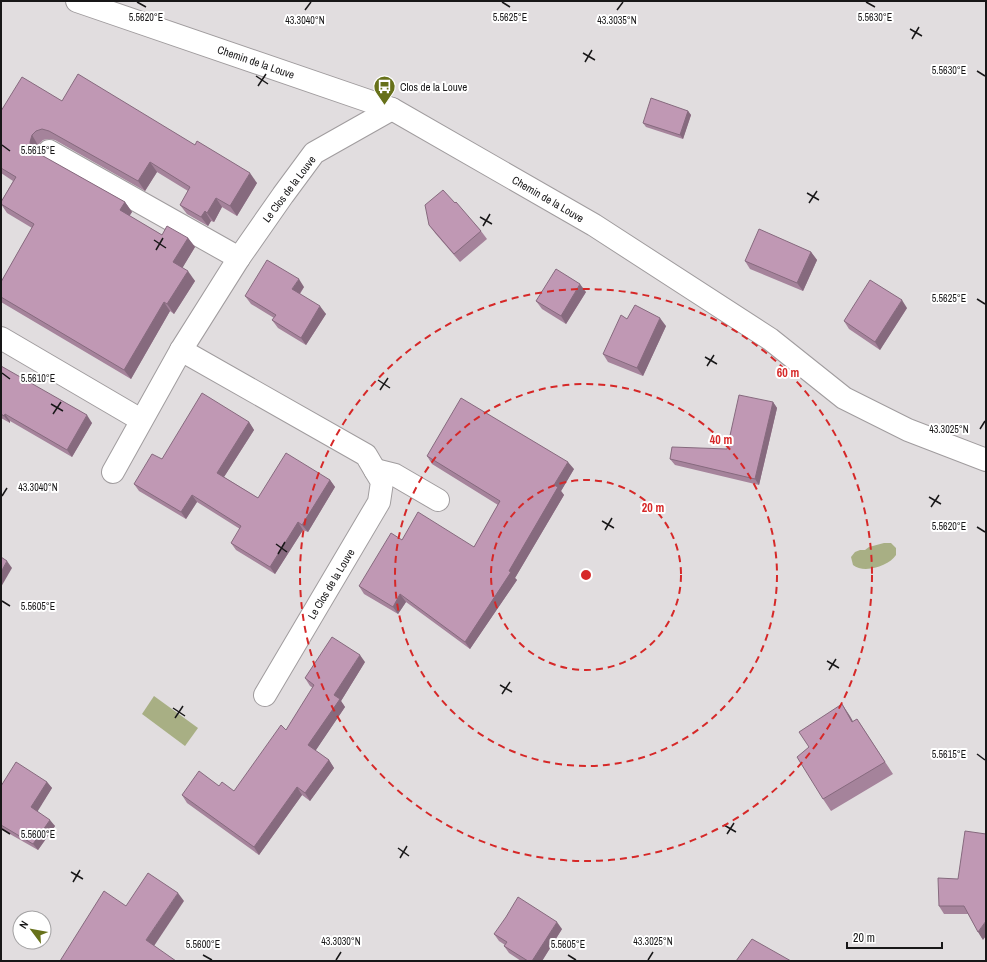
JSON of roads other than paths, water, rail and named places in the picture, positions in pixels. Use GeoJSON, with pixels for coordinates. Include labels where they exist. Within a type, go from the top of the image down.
{"type":"FeatureCollection","features":[{"type":"Feature","properties":{"kind":"street","name":"Chemin de la Louve"},"geometry":{"type":"LineString","coordinates":[[77,1],[392,109],[594,225],[770,339],[844,398],[908,430],[986,460]]}},
{"type":"Feature","properties":{"kind":"street","name":"Le Clos de la Louve"},"geometry":{"type":"LineString","coordinates":[[113,472],[181,350],[239,258],[314,153],[392,109]]}},
{"type":"Feature","properties":{"kind":"street"},"geometry":{"type":"LineString","coordinates":[[50,151],[239,258]]}},
{"type":"Feature","properties":{"kind":"street"},"geometry":{"type":"LineString","coordinates":[[1,338],[141,420]]}},
{"type":"Feature","properties":{"kind":"street","name":"Le Clos de la Louve"},"geometry":{"type":"LineString","coordinates":[[181,350],[366,455],[382,482],[379,502],[265,695]]}},
{"type":"Feature","properties":{"kind":"street"},"geometry":{"type":"LineString","coordinates":[[375,470],[395,475],[438,500]]}},
{"type":"Feature","properties":{"kind":"place","name":"Clos de la Louve"},"geometry":{"type":"Point","coordinates":[385,106]}}]}
